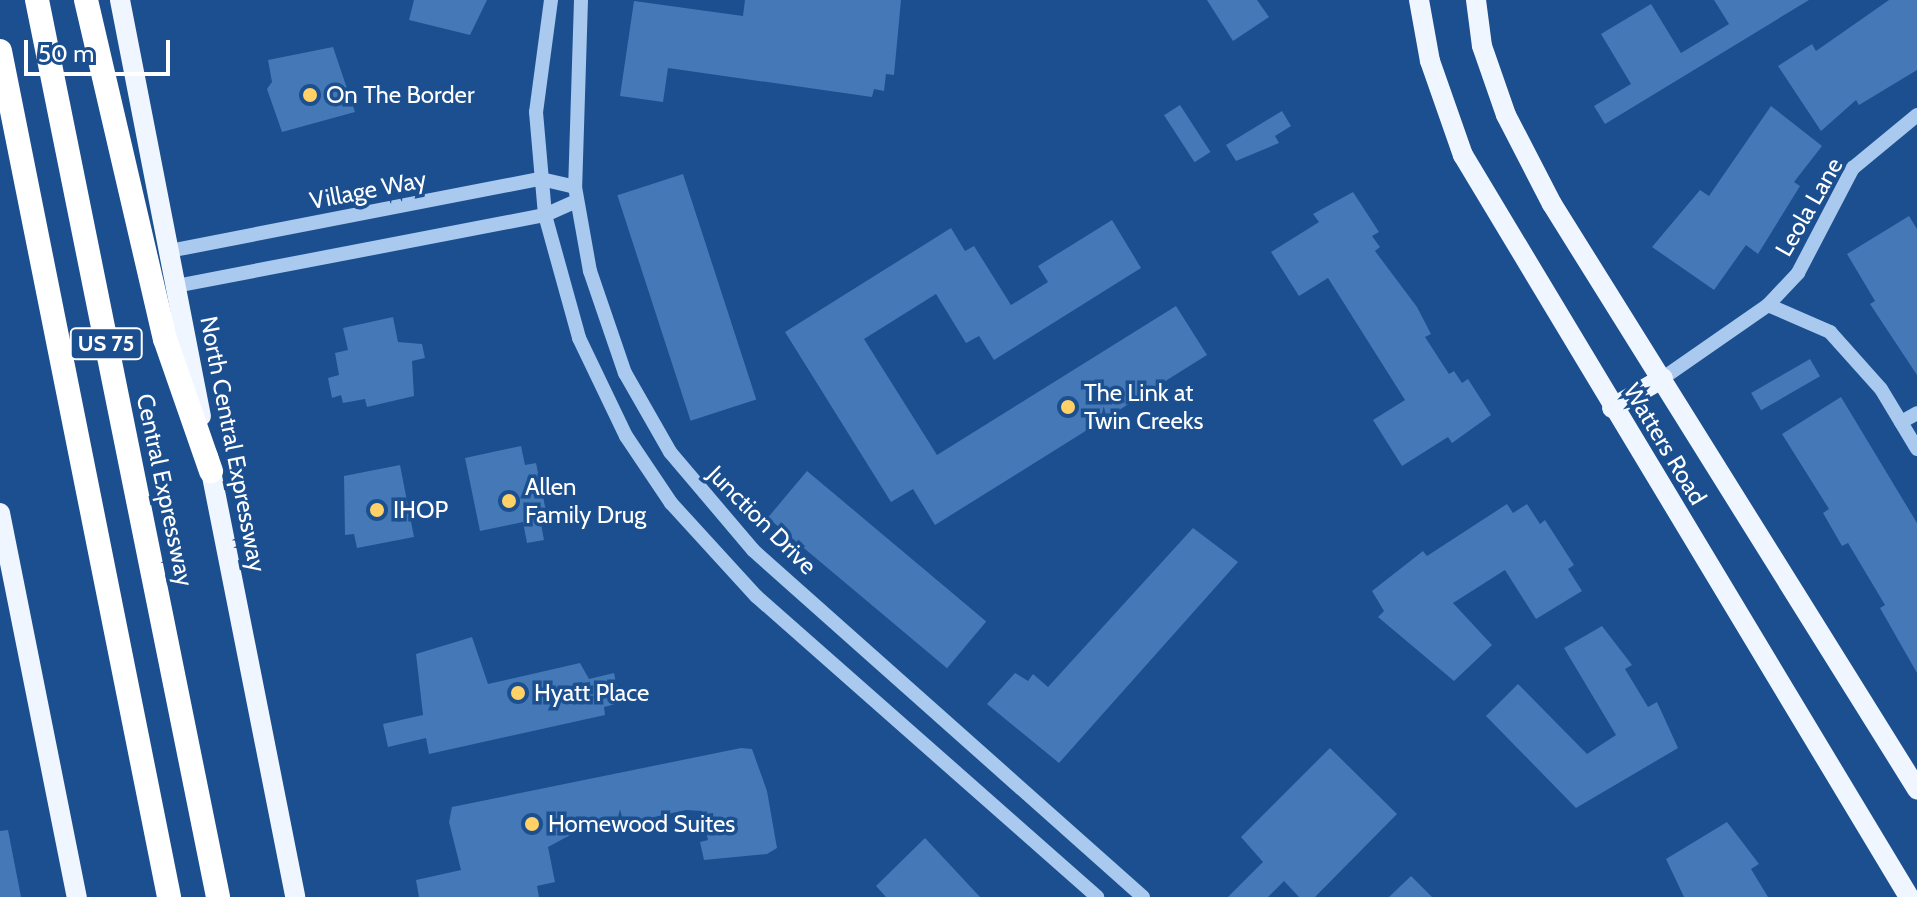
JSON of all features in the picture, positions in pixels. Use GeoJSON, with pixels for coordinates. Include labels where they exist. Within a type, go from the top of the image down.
{"type":"FeatureCollection","features":[{"type":"Feature","properties":{"kind":"highway","name":"Central Expressway"},"geometry":{"type":"LineString","coordinates":[[37,0],[218,897]]}},
{"type":"Feature","properties":{"kind":"highway"},"geometry":{"type":"LineString","coordinates":[[86,0],[165,339],[211,471]]}},
{"type":"Feature","properties":{"kind":"highway","name":"US 75"},"geometry":{"type":"LineString","coordinates":[[0,51],[169,897]]}},
{"type":"Feature","properties":{"kind":"highway"},"geometry":{"type":"LineString","coordinates":[[0,126],[20,152]]}},
{"type":"Feature","properties":{"kind":"main road","name":"North Central Expressway"},"geometry":{"type":"LineString","coordinates":[[120,0],[295,897]]}},
{"type":"Feature","properties":{"kind":"main road","name":"Watters Road"},"geometry":{"type":"LineString","coordinates":[[1419,0],[1430,61],[1463,155],[1612,408],[1909,897]]}},
{"type":"Feature","properties":{"kind":"main road","name":"Watters Road"},"geometry":{"type":"LineString","coordinates":[[1476,0],[1482,46],[1506,115],[1552,204],[1917,789]]}},
{"type":"Feature","properties":{"kind":"main road"},"geometry":{"type":"LineString","coordinates":[[1612,408],[1663,378]]}},
{"type":"Feature","properties":{"kind":"main road"},"geometry":{"type":"LineString","coordinates":[[0,513],[77,897]]}},
{"type":"Feature","properties":{"kind":"street"},"geometry":{"type":"LineString","coordinates":[[551,0],[536,112],[545,215],[559,278],[592,369],[626,436],[671,503],[756,596],[1097,897]]}},
{"type":"Feature","properties":{"kind":"street","name":"Junction Drive"},"geometry":{"type":"LineString","coordinates":[[581,0],[576,194],[590,271],[625,373],[705,500],[1143,897]]}},
{"type":"Feature","properties":{"kind":"street","name":"Leola Lane"},"geometry":{"type":"LineString","coordinates":[[1663,378],[1768,305],[1798,273],[1853,168],[1917,115]]}},
{"type":"Feature","properties":{"kind":"street","name":"Village Way"},"geometry":{"type":"LineString","coordinates":[[169,251],[541,179],[576,194]]}},
{"type":"Feature","properties":{"kind":"street"},"geometry":{"type":"LineString","coordinates":[[176,286],[545,215],[576,194]]}},
{"type":"Feature","properties":{"kind":"street"},"geometry":{"type":"LineString","coordinates":[[1768,305],[1830,332],[1901,422],[1917,449]]}},
{"type":"Feature","properties":{"kind":"street"},"geometry":{"type":"LineString","coordinates":[[1901,422],[1917,413]]}},
{"type":"Feature","properties":{"kind":"building"},"geometry":{"type":"Polygon","coordinates":[[[414,0],[487,0],[470,35],[409,20],[414,0]]]}},
{"type":"Feature","properties":{"kind":"building"},"geometry":{"type":"Polygon","coordinates":[[[745,0],[901,0],[894,75],[886,74],[884,91],[874,89],[872,97],[668,68],[663,102],[620,96],[634,1],[743,16],[745,0]]]}},
{"type":"Feature","properties":{"kind":"building"},"geometry":{"type":"Polygon","coordinates":[[[1207,0],[1257,0],[1269,17],[1233,41],[1207,0]]]}},
{"type":"Feature","properties":{"kind":"building"},"geometry":{"type":"Polygon","coordinates":[[[1714,0],[1809,0],[1605,124],[1594,106],[1631,84],[1601,34],[1651,4],[1681,53],[1729,24],[1714,0]]]}},
{"type":"Feature","properties":{"kind":"building"},"geometry":{"type":"Polygon","coordinates":[[[1889,0],[1917,0],[1917,70],[1859,105],[1856,100],[1821,131],[1778,66],[1812,44],[1816,51],[1889,0]]]}},
{"type":"Feature","properties":{"kind":"building","name":"On The Border"},"geometry":{"type":"Polygon","coordinates":[[[333,47],[355,112],[282,132],[267,89],[272,82],[268,60],[333,47]]]}},
{"type":"Feature","properties":{"kind":"building"},"geometry":{"type":"Polygon","coordinates":[[[1180,105],[1210,152],[1195,162],[1164,115],[1180,105]]]}},
{"type":"Feature","properties":{"kind":"building"},"geometry":{"type":"Polygon","coordinates":[[[1771,106],[1822,146],[1794,182],[1800,186],[1758,254],[1746,245],[1714,290],[1652,247],[1700,190],[1709,196],[1771,106]]]}},
{"type":"Feature","properties":{"kind":"building"},"geometry":{"type":"Polygon","coordinates":[[[1282,111],[1291,126],[1275,136],[1279,143],[1236,161],[1226,145],[1282,111]]]}},
{"type":"Feature","properties":{"kind":"building"},"geometry":{"type":"Polygon","coordinates":[[[683,174],[756,399],[691,421],[617,195],[683,174]]]}},
{"type":"Feature","properties":{"kind":"building"},"geometry":{"type":"Polygon","coordinates":[[[1353,192],[1379,232],[1372,236],[1380,247],[1375,251],[1417,307],[1431,334],[1425,337],[1449,374],[1454,371],[1462,383],[1468,379],[1491,415],[1452,443],[1448,437],[1402,466],[1373,420],[1405,400],[1328,278],[1299,296],[1271,252],[1319,222],[1313,214],[1353,192]]]}},
{"type":"Feature","properties":{"kind":"building"},"geometry":{"type":"Polygon","coordinates":[[[1909,216],[1917,229],[1917,375],[1870,304],[1875,301],[1847,254],[1909,216]]]}},
{"type":"Feature","properties":{"kind":"building","name":"The Link at Twin Creeks"},"geometry":{"type":"Polygon","coordinates":[[[1112,220],[1141,268],[994,360],[979,336],[966,343],[936,294],[864,339],[937,455],[1176,306],[1207,355],[935,525],[913,489],[891,502],[785,332],[951,228],[965,251],[974,246],[1011,305],[1048,282],[1038,266],[1112,220]]]}},
{"type":"Feature","properties":{"kind":"building"},"geometry":{"type":"Polygon","coordinates":[[[393,317],[398,342],[422,344],[425,358],[412,361],[414,396],[367,407],[365,399],[343,403],[341,395],[332,398],[328,378],[339,375],[335,353],[348,350],[343,328],[393,317]]]}},
{"type":"Feature","properties":{"kind":"building"},"geometry":{"type":"Polygon","coordinates":[[[1810,359],[1820,376],[1761,410],[1751,393],[1810,359]]]}},
{"type":"Feature","properties":{"kind":"building"},"geometry":{"type":"Polygon","coordinates":[[[1841,397],[1917,523],[1917,673],[1880,608],[1885,605],[1848,543],[1842,546],[1823,513],[1829,509],[1782,434],[1841,397]]]}},
{"type":"Feature","properties":{"kind":"building","name":"Allen Family Drug"},"geometry":{"type":"Polygon","coordinates":[[[521,446],[525,465],[536,463],[547,516],[540,518],[544,540],[527,543],[523,522],[480,531],[465,458],[521,446]]]}},
{"type":"Feature","properties":{"kind":"building","name":"IHOP"},"geometry":{"type":"Polygon","coordinates":[[[400,465],[414,537],[357,548],[354,534],[345,535],[344,476],[400,465]]]}},
{"type":"Feature","properties":{"kind":"building"},"geometry":{"type":"Polygon","coordinates":[[[807,471],[986,621],[947,668],[768,518],[807,471]]]}},
{"type":"Feature","properties":{"kind":"building"},"geometry":{"type":"Polygon","coordinates":[[[1507,504],[1513,513],[1527,504],[1540,524],[1545,520],[1574,565],[1568,569],[1582,591],[1536,619],[1505,570],[1453,603],[1492,645],[1454,681],[1378,617],[1384,611],[1372,591],[1423,551],[1427,556],[1507,504]]]}},
{"type":"Feature","properties":{"kind":"building"},"geometry":{"type":"Polygon","coordinates":[[[1193,528],[1238,562],[1059,763],[987,704],[1015,673],[1028,681],[1033,674],[1048,687],[1193,528]]]}},
{"type":"Feature","properties":{"kind":"building"},"geometry":{"type":"Polygon","coordinates":[[[1602,626],[1632,665],[1625,669],[1648,707],[1657,702],[1678,748],[1576,808],[1486,716],[1518,684],[1587,754],[1616,735],[1564,648],[1602,626]]]}},
{"type":"Feature","properties":{"kind":"building","name":"Hyatt Place"},"geometry":{"type":"Polygon","coordinates":[[[472,637],[488,684],[580,663],[589,679],[614,673],[620,703],[604,707],[605,715],[429,754],[426,738],[388,747],[383,724],[423,715],[416,654],[472,637]]]}},
{"type":"Feature","properties":{"kind":"building","name":"Homewood Suites"},"geometry":{"type":"Polygon","coordinates":[[[741,748],[752,749],[767,791],[777,848],[767,854],[704,860],[700,842],[708,840],[702,811],[686,810],[645,819],[647,827],[626,832],[623,822],[576,832],[548,847],[555,882],[537,886],[539,897],[419,897],[416,880],[461,870],[449,822],[452,807],[741,748]]]}},
{"type":"Feature","properties":{"kind":"building"},"geometry":{"type":"Polygon","coordinates":[[[1330,748],[1397,814],[1315,897],[1299,897],[1284,881],[1268,897],[1228,897],[1263,862],[1241,837],[1330,748]]]}},
{"type":"Feature","properties":{"kind":"building"},"geometry":{"type":"Polygon","coordinates":[[[1727,822],[1759,864],[1751,869],[1768,897],[1684,897],[1666,859],[1727,822]]]}},
{"type":"Feature","properties":{"kind":"building"},"geometry":{"type":"Polygon","coordinates":[[[8,830],[21,897],[0,897],[0,831],[8,830]]]}},
{"type":"Feature","properties":{"kind":"building"},"geometry":{"type":"Polygon","coordinates":[[[925,838],[980,897],[886,897],[876,886],[925,838]]]}},
{"type":"Feature","properties":{"kind":"building"},"geometry":{"type":"Polygon","coordinates":[[[1411,876],[1432,897],[1389,897],[1411,876]]]}},
{"type":"Feature","properties":{"kind":"place","name":"On The Border"},"geometry":{"type":"Point","coordinates":[310,95]}},
{"type":"Feature","properties":{"kind":"place","name":"The Link at Twin Creeks"},"geometry":{"type":"Point","coordinates":[1068,407]}},
{"type":"Feature","properties":{"kind":"place","name":"Allen Family Drug"},"geometry":{"type":"Point","coordinates":[509,501]}},
{"type":"Feature","properties":{"kind":"place","name":"IHOP"},"geometry":{"type":"Point","coordinates":[377,510]}},
{"type":"Feature","properties":{"kind":"place","name":"Hyatt Place"},"geometry":{"type":"Point","coordinates":[518,693]}},
{"type":"Feature","properties":{"kind":"place","name":"Homewood Suites"},"geometry":{"type":"Point","coordinates":[532,824]}}]}
